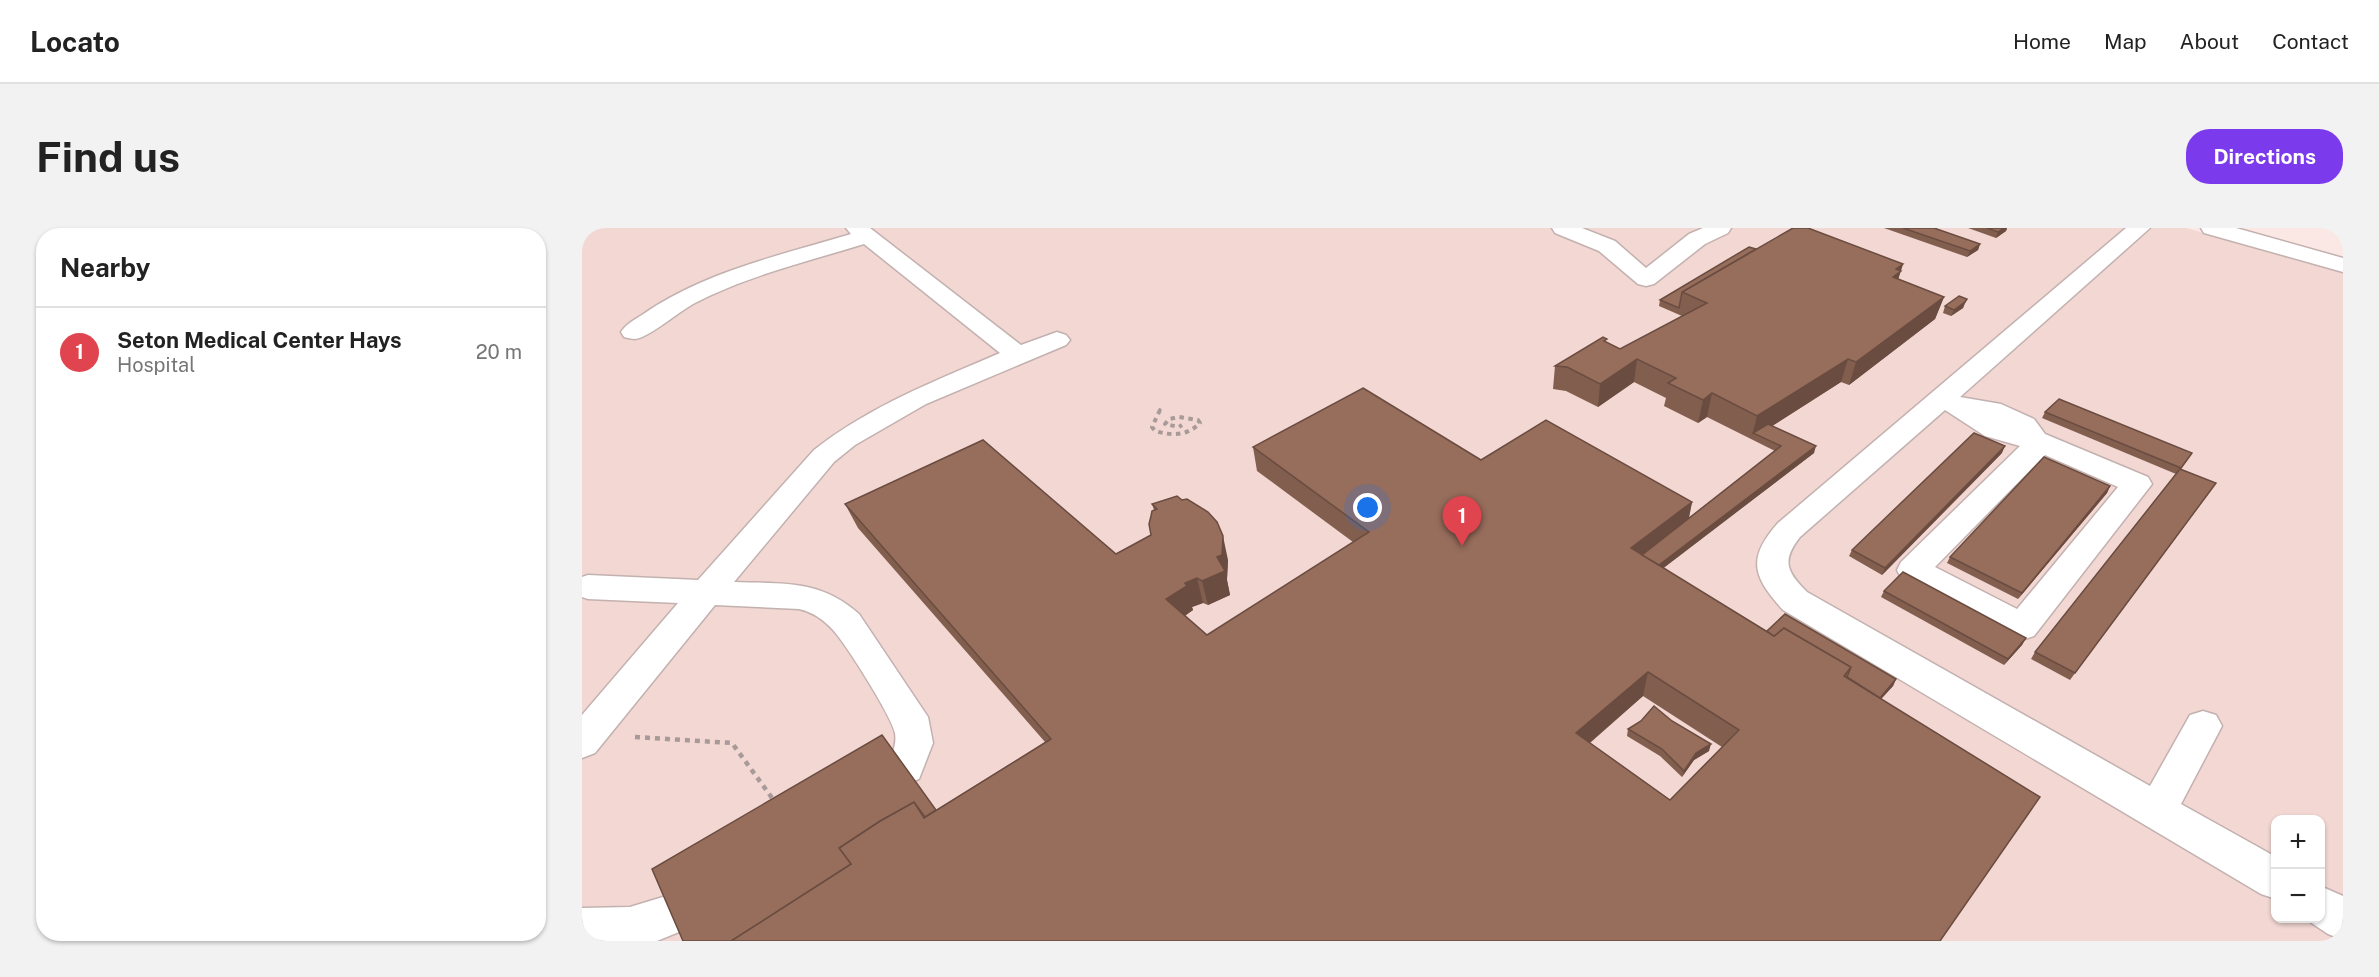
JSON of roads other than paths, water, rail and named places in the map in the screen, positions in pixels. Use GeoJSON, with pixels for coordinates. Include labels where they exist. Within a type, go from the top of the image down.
{"type":"FeatureCollection","features":[{"type":"Feature","properties":{"kind":"street"},"geometry":{"type":"LineString","coordinates":[[1563,228],[1606,246],[1646,279],[1697,239],[1720,228]]}},
{"type":"Feature","properties":{"kind":"street"},"geometry":{"type":"LineString","coordinates":[[2139,228],[1951,403],[1778,542],[1771,554],[1770,566],[1775,578],[1795,601],[2271,877]]}},
{"type":"Feature","properties":{"kind":"street"},"geometry":{"type":"LineString","coordinates":[[2212,228],[2343,265]]}},
{"type":"Feature","properties":{"kind":"street"},"geometry":{"type":"LineString","coordinates":[[633,332],[649,319],[690,295],[862,232],[1018,355]]}},
{"type":"Feature","properties":{"kind":"street"},"geometry":{"type":"LineString","coordinates":[[582,742],[800,482],[843,439],[909,404],[1057,339]]}},
{"type":"Feature","properties":{"kind":"street"},"geometry":{"type":"LineString","coordinates":[[1951,403],[1977,423],[2010,437],[2038,441],[2137,484],[2022,627],[1913,570],[2038,441]]}},
{"type":"Feature","properties":{"kind":"street"},"geometry":{"type":"LineString","coordinates":[[588,586],[705,594],[799,597],[818,601],[833,610],[847,623],[909,717],[914,732],[915,750],[905,768]]}},
{"type":"Feature","properties":{"kind":"street"},"geometry":{"type":"LineString","coordinates":[[2157,811],[2203,726]]}},
{"type":"Feature","properties":{"kind":"street"},"geometry":{"type":"LineString","coordinates":[[2325,909],[2343,919]]}},
{"type":"Feature","properties":{"kind":"street"},"geometry":{"type":"LineString","coordinates":[[582,929],[628,930],[659,921],[676,913]]}},
{"type":"Feature","properties":{"kind":"place","name":"Seton Medical Center Hays"},"geometry":{"type":"Point","coordinates":[1462,546]}}]}
